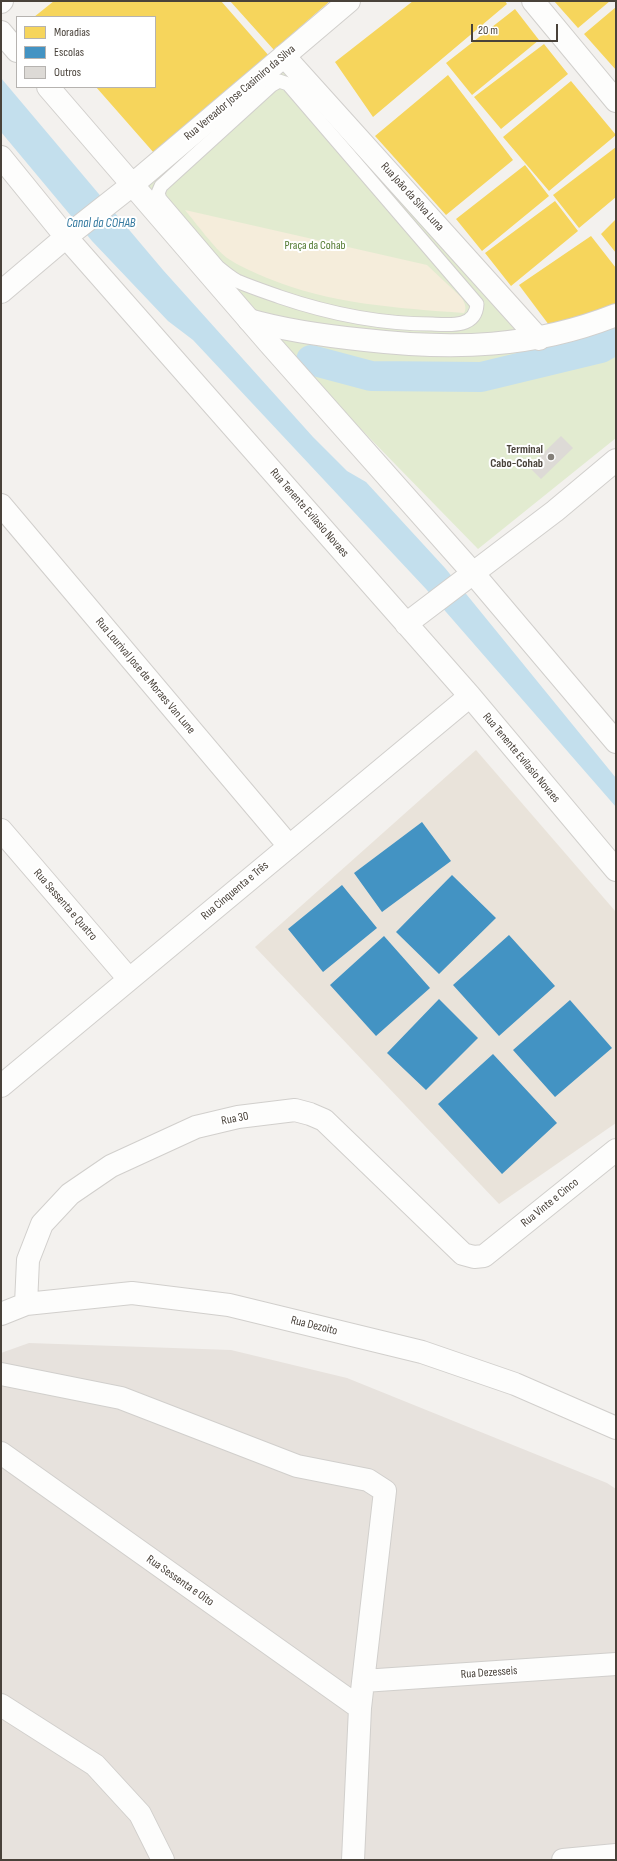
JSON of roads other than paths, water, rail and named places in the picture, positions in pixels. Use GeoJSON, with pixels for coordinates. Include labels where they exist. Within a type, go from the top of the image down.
{"type":"FeatureCollection","features":[{"type":"Feature","properties":{"kind":"street","name":"Rua Vereador Jose Casimiro da Silva"},"geometry":{"type":"LineString","coordinates":[[1,292],[72,232],[132,185],[349,1]]}},
{"type":"Feature","properties":{"kind":"street"},"geometry":{"type":"LineString","coordinates":[[533,1],[616,101]]}},
{"type":"Feature","properties":{"kind":"street"},"geometry":{"type":"LineString","coordinates":[[1,32],[16,50]]}},
{"type":"Feature","properties":{"kind":"street","name":"Rua João da Silva Luna"},"geometry":{"type":"LineString","coordinates":[[284,56],[539,339]]}},
{"type":"Feature","properties":{"kind":"street"},"geometry":{"type":"LineString","coordinates":[[49,88],[468,577],[615,737]]}},
{"type":"Feature","properties":{"kind":"street","name":"Rua Tenente Evilasio Novaes"},"geometry":{"type":"LineString","coordinates":[[1,157],[72,232],[406,624],[470,696],[616,870]]}},
{"type":"Feature","properties":{"kind":"street"},"geometry":{"type":"LineString","coordinates":[[249,320],[315,335],[394,344],[460,346],[539,339],[587,326],[616,315]]}},
{"type":"Feature","properties":{"kind":"street"},"geometry":{"type":"LineString","coordinates":[[406,624],[555,511],[616,460]]}},
{"type":"Feature","properties":{"kind":"street","name":"Rua Lourival Jose de Moraes Van Lune"},"geometry":{"type":"LineString","coordinates":[[1,505],[290,846]]}},
{"type":"Feature","properties":{"kind":"street","name":"Rua Cinquenta e Três"},"geometry":{"type":"LineString","coordinates":[[1,1086],[470,696]]}},
{"type":"Feature","properties":{"kind":"street","name":"Rua Sessenta e Quatro"},"geometry":{"type":"LineString","coordinates":[[1,830],[129,979]]}},
{"type":"Feature","properties":{"kind":"street","name":"Rua 30"},"geometry":{"type":"LineString","coordinates":[[26,1304],[28,1260],[32,1246],[42,1224],[70,1194],[111,1166],[196,1127],[238,1117],[295,1110],[324,1120],[463,1254],[474,1257],[484,1256]]}},
{"type":"Feature","properties":{"kind":"street","name":"Rua Vinte e Cinco"},"geometry":{"type":"LineString","coordinates":[[484,1256],[616,1150]]}},
{"type":"Feature","properties":{"kind":"street","name":"Rua Dezoito"},"geometry":{"type":"LineString","coordinates":[[1,1314],[26,1304],[132,1293],[229,1305],[422,1352],[515,1384],[616,1428]]}},
{"type":"Feature","properties":{"kind":"street"},"geometry":{"type":"LineString","coordinates":[[1,1374],[121,1398],[297,1466],[368,1480],[385,1491],[360,1708],[353,1860]]}},
{"type":"Feature","properties":{"kind":"street","name":"Rua Sessenta e Oito"},"geometry":{"type":"LineString","coordinates":[[1,1453],[360,1708]]}},
{"type":"Feature","properties":{"kind":"street","name":"Rua Dezesseis"},"geometry":{"type":"LineString","coordinates":[[363,1681],[616,1664]]}},
{"type":"Feature","properties":{"kind":"street"},"geometry":{"type":"LineString","coordinates":[[1,1704],[95,1765],[140,1814],[163,1860]]}},
{"type":"Feature","properties":{"kind":"street"},"geometry":{"type":"LineString","coordinates":[[563,1860],[616,1855]]}},
{"type":"Feature","properties":{"kind":"lane"},"geometry":{"type":"LineString","coordinates":[[279,81],[284,81],[303,101],[477,304],[477,310],[474,316],[467,322],[456,324],[401,324],[357,318],[310,307],[248,286],[228,275],[218,267],[160,199],[158,196],[159,189],[160,186],[272,85],[279,81]]}},
{"type":"Feature","properties":{"kind":"water","name":"Canal da COHAB"},"geometry":{"type":"Polygon","coordinates":[[[1,78],[163,270],[313,437],[347,471],[366,482],[445,568],[616,778],[616,807],[426,589],[193,340],[168,321],[92,241],[1,132],[1,78]]]}},
{"type":"Feature","properties":{"kind":"waterway"},"geometry":{"type":"LineString","coordinates":[[311,360],[371,376],[481,377],[601,348],[616,339]]}},
{"type":"Feature","properties":{"kind":"place","name":"Terminal Cabo-Cohab"},"geometry":{"type":"Point","coordinates":[551,457]}},
{"type":"Feature","properties":{"kind":"park label","name":"Praça da Cohab"},"geometry":{"type":"Point","coordinates":[315,246]}}]}
